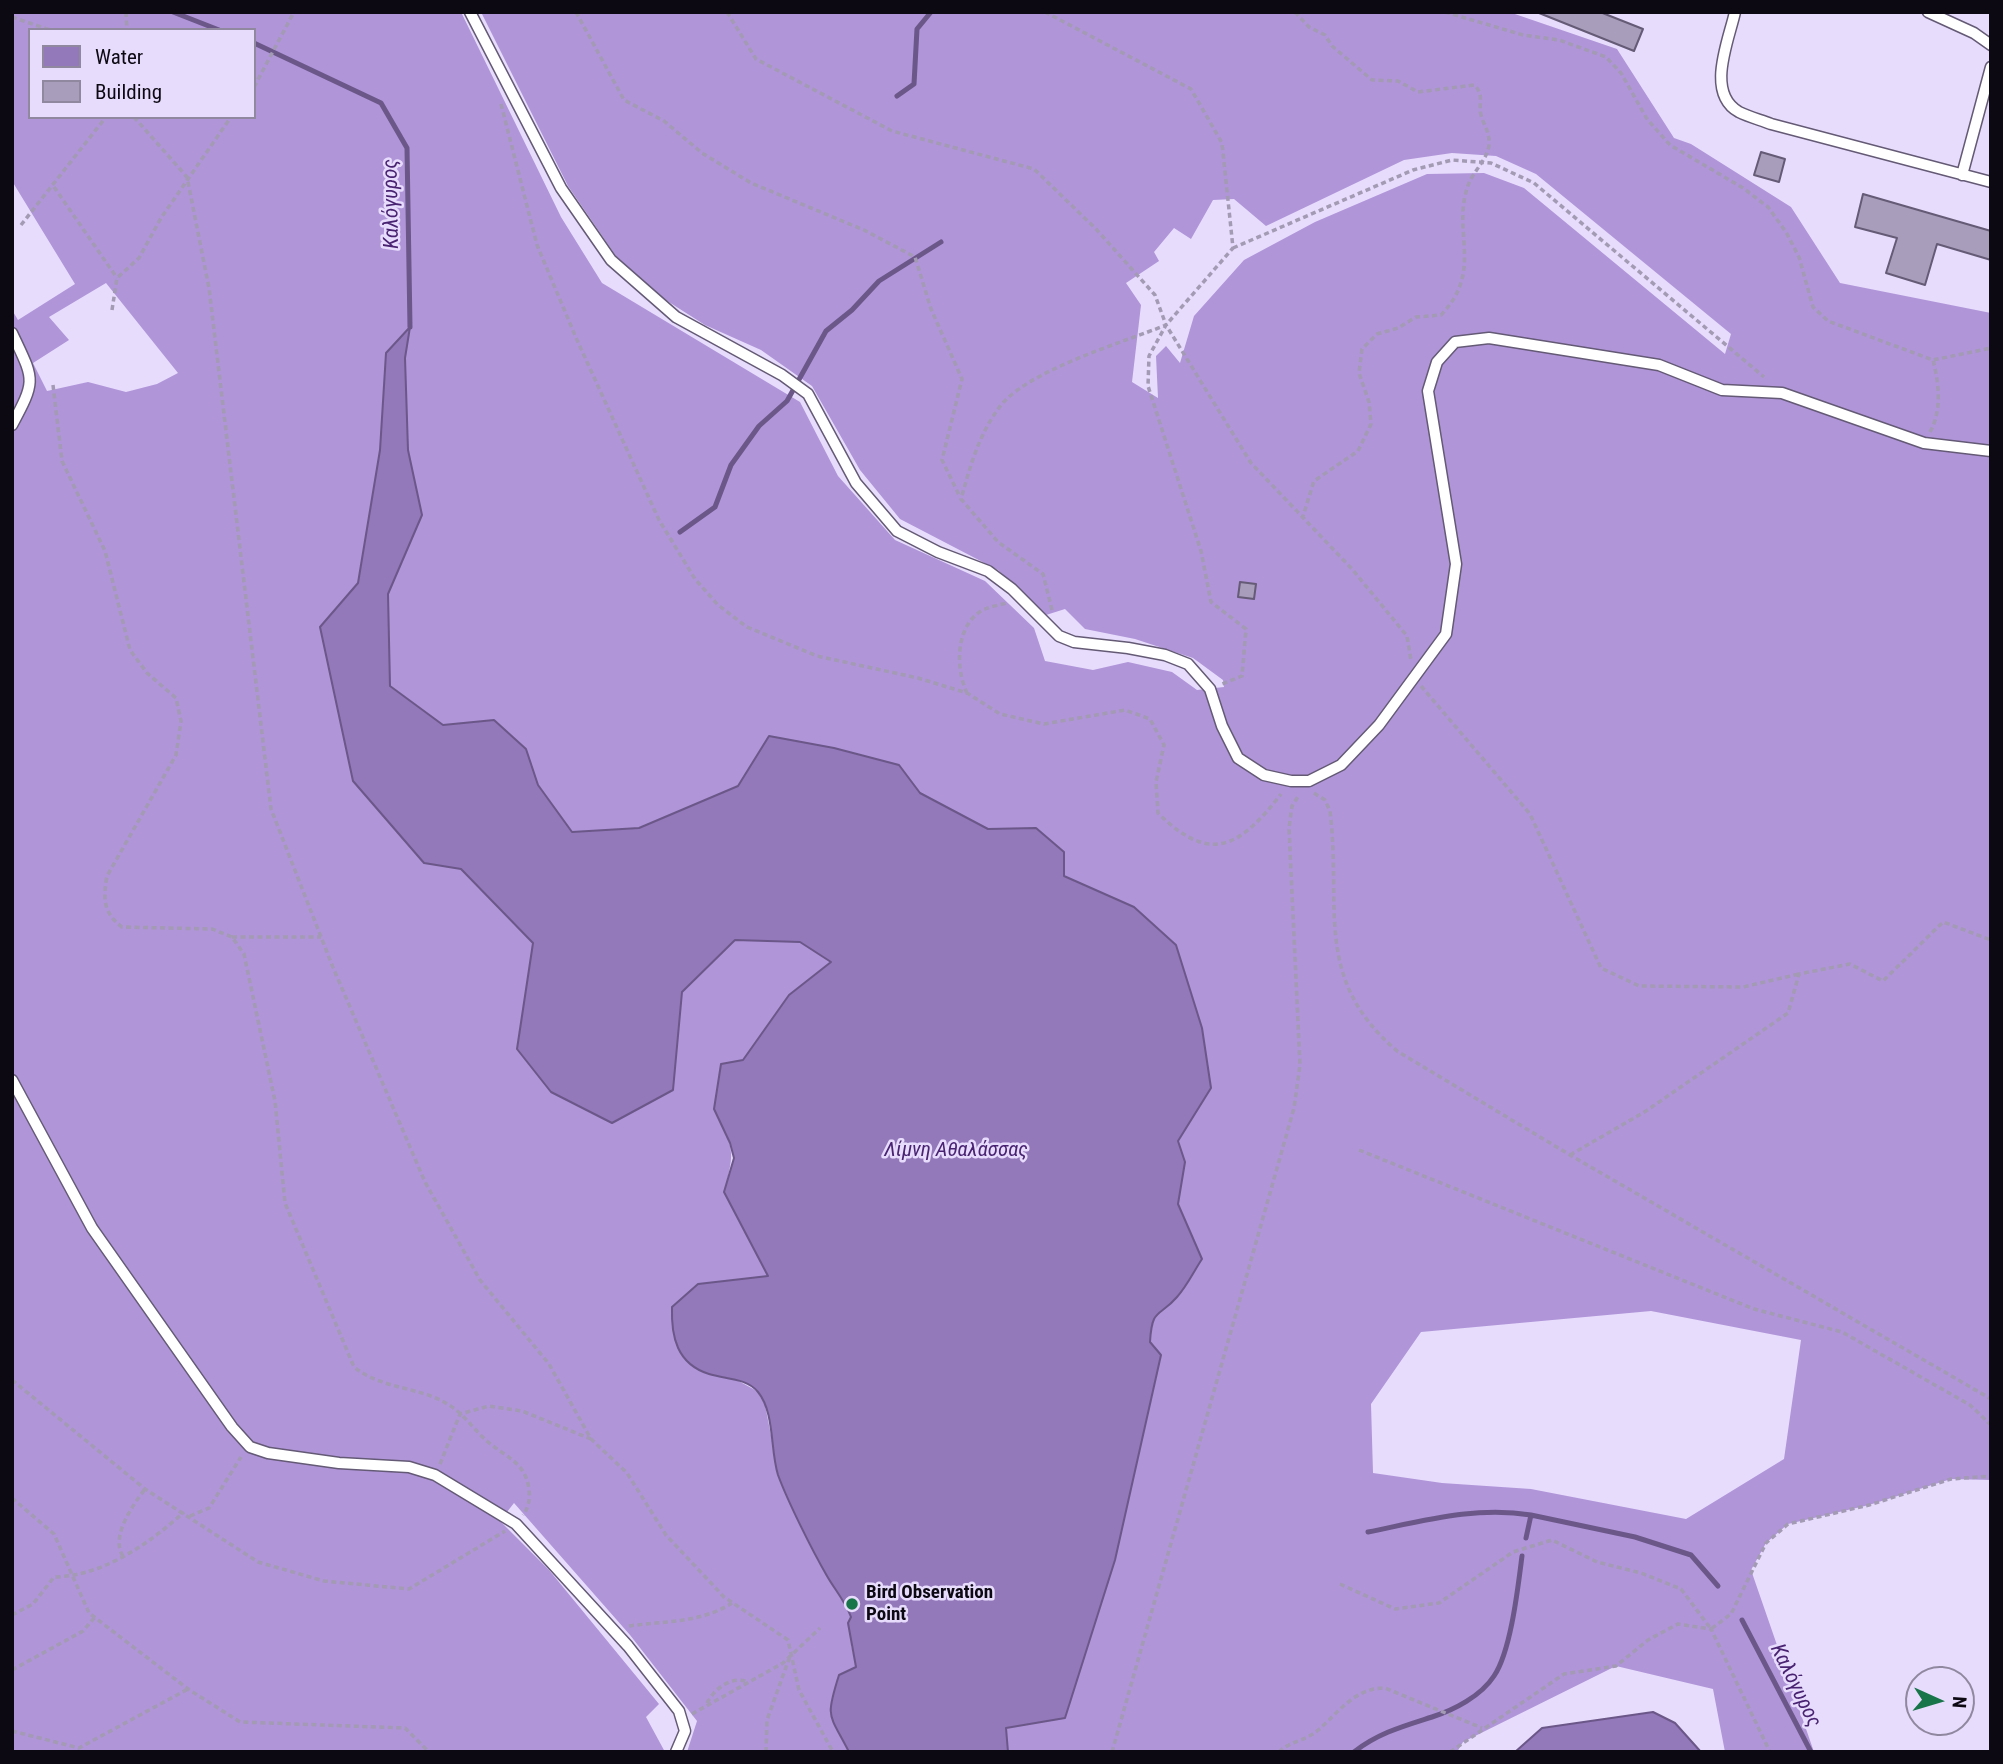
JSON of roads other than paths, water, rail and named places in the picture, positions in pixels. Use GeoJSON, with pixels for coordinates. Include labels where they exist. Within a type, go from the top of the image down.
{"type":"FeatureCollection","features":[{"type":"Feature","properties":{"kind":"lane"},"geometry":{"type":"LineString","coordinates":[[470,12],[561,188],[611,260],[676,317],[782,375],[808,394],[856,483],[897,531],[938,552],[988,570],[1059,636],[1074,642],[1165,655],[1188,664],[1210,689],[1222,726],[1238,758],[1264,775],[1291,781],[1315,779],[1341,765],[1380,725],[1446,634],[1456,564],[1428,391],[1437,362],[1455,342],[1489,338],[1659,365],[1722,390],[1782,393],[1924,443],[1991,451]]}},
{"type":"Feature","properties":{"kind":"lane"},"geometry":{"type":"LineString","coordinates":[[1735,12],[1721,70],[1721,86],[1737,111],[1778,126],[1991,182]]}},
{"type":"Feature","properties":{"kind":"lane"},"geometry":{"type":"LineString","coordinates":[[1928,12],[1974,33],[1991,45]]}},
{"type":"Feature","properties":{"kind":"lane"},"geometry":{"type":"LineString","coordinates":[[1962,174],[1991,67]]}},
{"type":"Feature","properties":{"kind":"lane"},"geometry":{"type":"LineString","coordinates":[[12,333],[32,376],[29,395],[12,425]]}},
{"type":"Feature","properties":{"kind":"lane"},"geometry":{"type":"LineString","coordinates":[[12,1080],[92,1228],[232,1427],[250,1447],[268,1453],[339,1463],[409,1467],[435,1475],[516,1524],[613,1629],[684,1719],[685,1731],[676,1752]]}},
{"type":"Feature","properties":{"kind":"water","name":"Λίμνη Αθαλάσσας"},"geometry":{"type":"Polygon","coordinates":[[[410,327],[405,358],[408,450],[422,515],[388,594],[390,686],[443,725],[494,720],[526,749],[538,785],[572,832],[639,828],[738,786],[769,736],[834,748],[899,765],[920,793],[988,829],[1036,828],[1064,852],[1064,876],[1134,907],[1176,945],[1202,1028],[1211,1088],[1178,1141],[1185,1162],[1178,1204],[1202,1259],[1181,1293],[1158,1314],[1153,1323],[1150,1342],[1161,1355],[1115,1560],[1065,1718],[1006,1728],[1008,1752],[849,1752],[833,1722],[831,1708],[839,1675],[856,1667],[848,1623],[851,1617],[814,1553],[782,1486],[767,1410],[758,1392],[748,1384],[709,1374],[690,1364],[675,1339],[672,1307],[698,1284],[768,1276],[724,1192],[734,1158],[714,1109],[721,1064],[743,1060],[789,995],[831,962],[800,942],[735,940],[682,992],[673,1090],[612,1123],[551,1092],[517,1049],[533,943],[461,869],[424,863],[353,781],[320,627],[358,583],[380,450],[386,353],[410,327]]]}},
{"type":"Feature","properties":{"kind":"water"},"geometry":{"type":"Polygon","coordinates":[[[1653,1712],[1675,1723],[1701,1752],[1515,1752],[1542,1728],[1653,1712]]]}},
{"type":"Feature","properties":{"kind":"waterway","name":"Καλόγυρος"},"geometry":{"type":"LineString","coordinates":[[173,12],[214,28]]}},
{"type":"Feature","properties":{"kind":"waterway"},"geometry":{"type":"LineString","coordinates":[[897,96],[914,84],[917,29],[931,12]]}},
{"type":"Feature","properties":{"kind":"waterway","name":"Καλόγυρος"},"geometry":{"type":"LineString","coordinates":[[256,44],[381,103],[407,148],[410,327]]}},
{"type":"Feature","properties":{"kind":"waterway"},"geometry":{"type":"LineString","coordinates":[[680,532],[715,507],[731,465],[759,426],[787,401],[826,331],[852,310],[879,281],[941,242]]}},
{"type":"Feature","properties":{"kind":"waterway"},"geometry":{"type":"LineString","coordinates":[[1368,1532],[1469,1514],[1490,1512],[1531,1515]]}},
{"type":"Feature","properties":{"kind":"waterway"},"geometry":{"type":"LineString","coordinates":[[1526,1538],[1531,1515],[1635,1537],[1691,1555],[1718,1586]]}},
{"type":"Feature","properties":{"kind":"waterway"},"geometry":{"type":"LineString","coordinates":[[1354,1752],[1382,1735],[1458,1706],[1489,1683],[1505,1651],[1522,1556]]}},
{"type":"Feature","properties":{"kind":"waterway","name":"Καλόγυρος"},"geometry":{"type":"LineString","coordinates":[[1742,1620],[1811,1752]]}},
{"type":"Feature","properties":{"kind":"place","name":"Bird Observation Point"},"geometry":{"type":"Point","coordinates":[852,1604]}}]}
